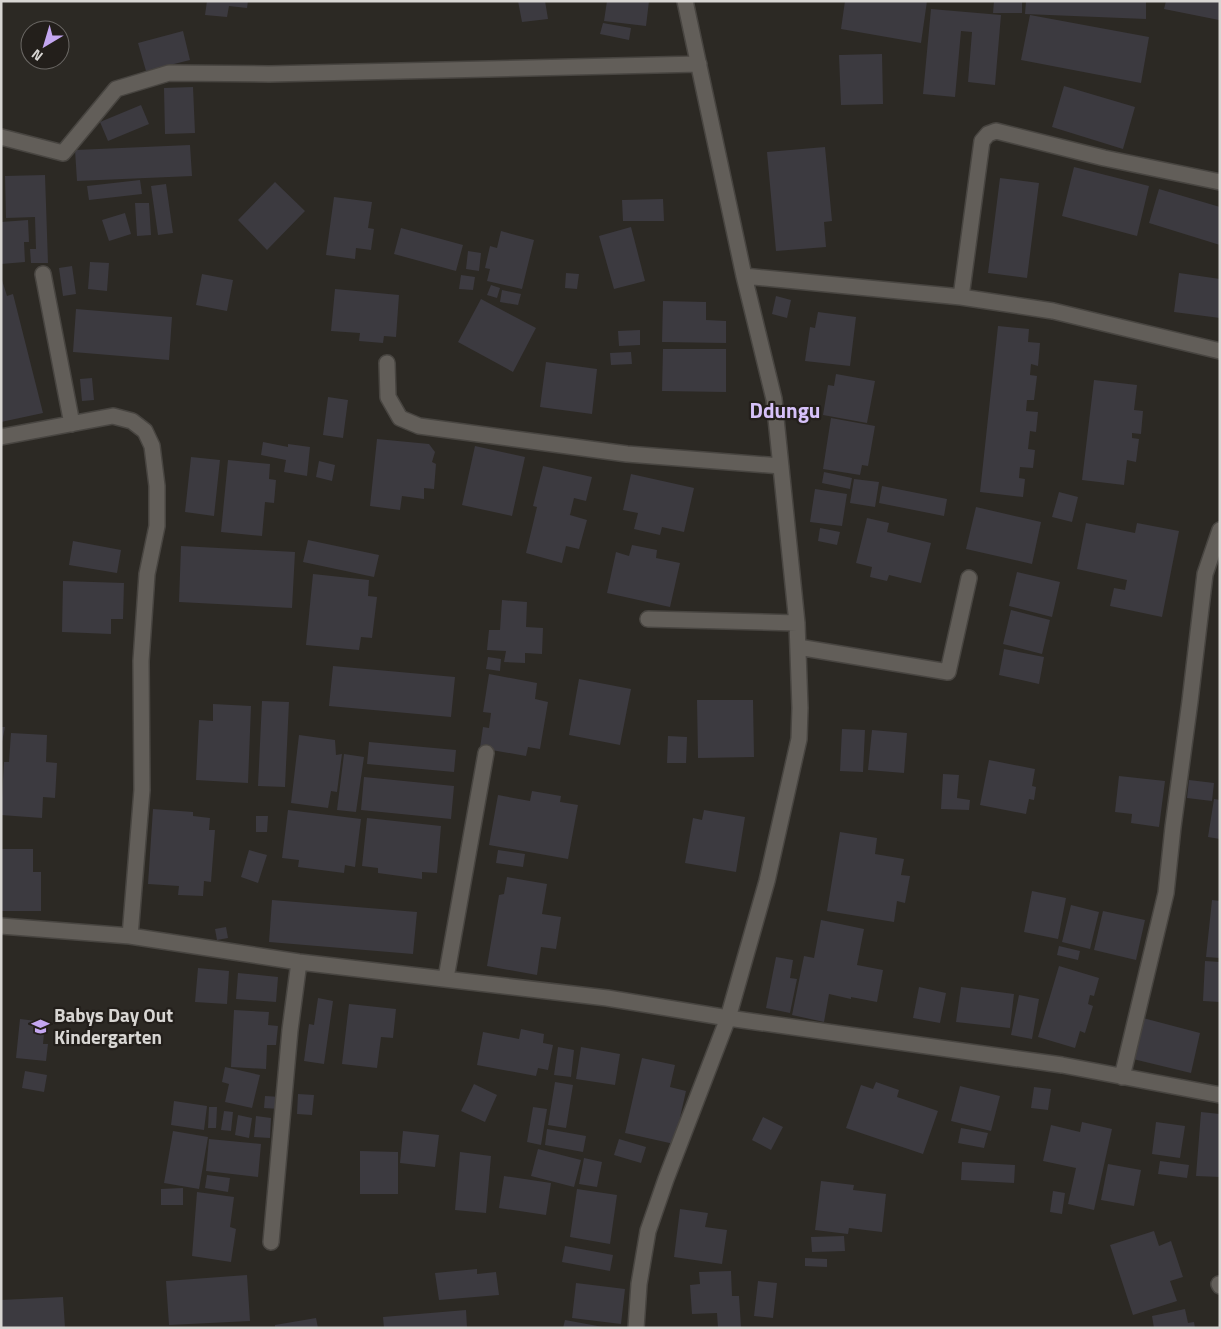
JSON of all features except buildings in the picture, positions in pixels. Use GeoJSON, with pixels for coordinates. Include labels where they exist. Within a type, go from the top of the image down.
{"type":"FeatureCollection","features":[{"type":"Feature","properties":{"kind":"street"},"geometry":{"type":"LineString","coordinates":[[636,1328],[639,1284],[648,1231],[728,1018],[767,881],[799,739],[800,708],[797,624],[774,400],[744,276],[685,1]]}},
{"type":"Feature","properties":{"kind":"street"},"geometry":{"type":"LineString","coordinates":[[1,137],[63,152],[116,90],[169,73],[269,74],[699,64]]}},
{"type":"Feature","properties":{"kind":"street"},"geometry":{"type":"LineString","coordinates":[[961,297],[982,141],[988,134],[996,131],[1104,158],[1220,182]]}},
{"type":"Feature","properties":{"kind":"street"},"geometry":{"type":"LineString","coordinates":[[43,274],[72,424]]}},
{"type":"Feature","properties":{"kind":"street"},"geometry":{"type":"LineString","coordinates":[[744,276],[961,297],[1053,311],[1220,350]]}},
{"type":"Feature","properties":{"kind":"street"},"geometry":{"type":"LineString","coordinates":[[387,363],[388,398],[400,418],[419,426],[627,454],[781,466]]}},
{"type":"Feature","properties":{"kind":"street"},"geometry":{"type":"LineString","coordinates":[[1,437],[113,416],[132,421],[145,430],[152,446],[157,486],[157,526],[147,574],[141,661],[142,790],[130,936]]}},
{"type":"Feature","properties":{"kind":"street"},"geometry":{"type":"LineString","coordinates":[[1122,1077],[1166,893],[1205,574],[1220,530]]}},
{"type":"Feature","properties":{"kind":"street"},"geometry":{"type":"LineString","coordinates":[[798,647],[948,672],[969,578]]}},
{"type":"Feature","properties":{"kind":"street"},"geometry":{"type":"LineString","coordinates":[[648,619],[797,624]]}},
{"type":"Feature","properties":{"kind":"street"},"geometry":{"type":"LineString","coordinates":[[446,978],[486,753]]}},
{"type":"Feature","properties":{"kind":"street"},"geometry":{"type":"LineString","coordinates":[[1,926],[130,936],[299,962],[652,1004],[728,1018],[1062,1065],[1220,1095]]}},
{"type":"Feature","properties":{"kind":"street"},"geometry":{"type":"LineString","coordinates":[[271,1242],[290,1030],[299,962]]}},
{"type":"Feature","properties":{"kind":"place","name":"Babys Day Out Kindergarten"},"geometry":{"type":"Point","coordinates":[40,1026]}},
{"type":"Feature","properties":{"kind":"district","name":"Ddungu"},"geometry":{"type":"Point","coordinates":[785,411]}}]}
